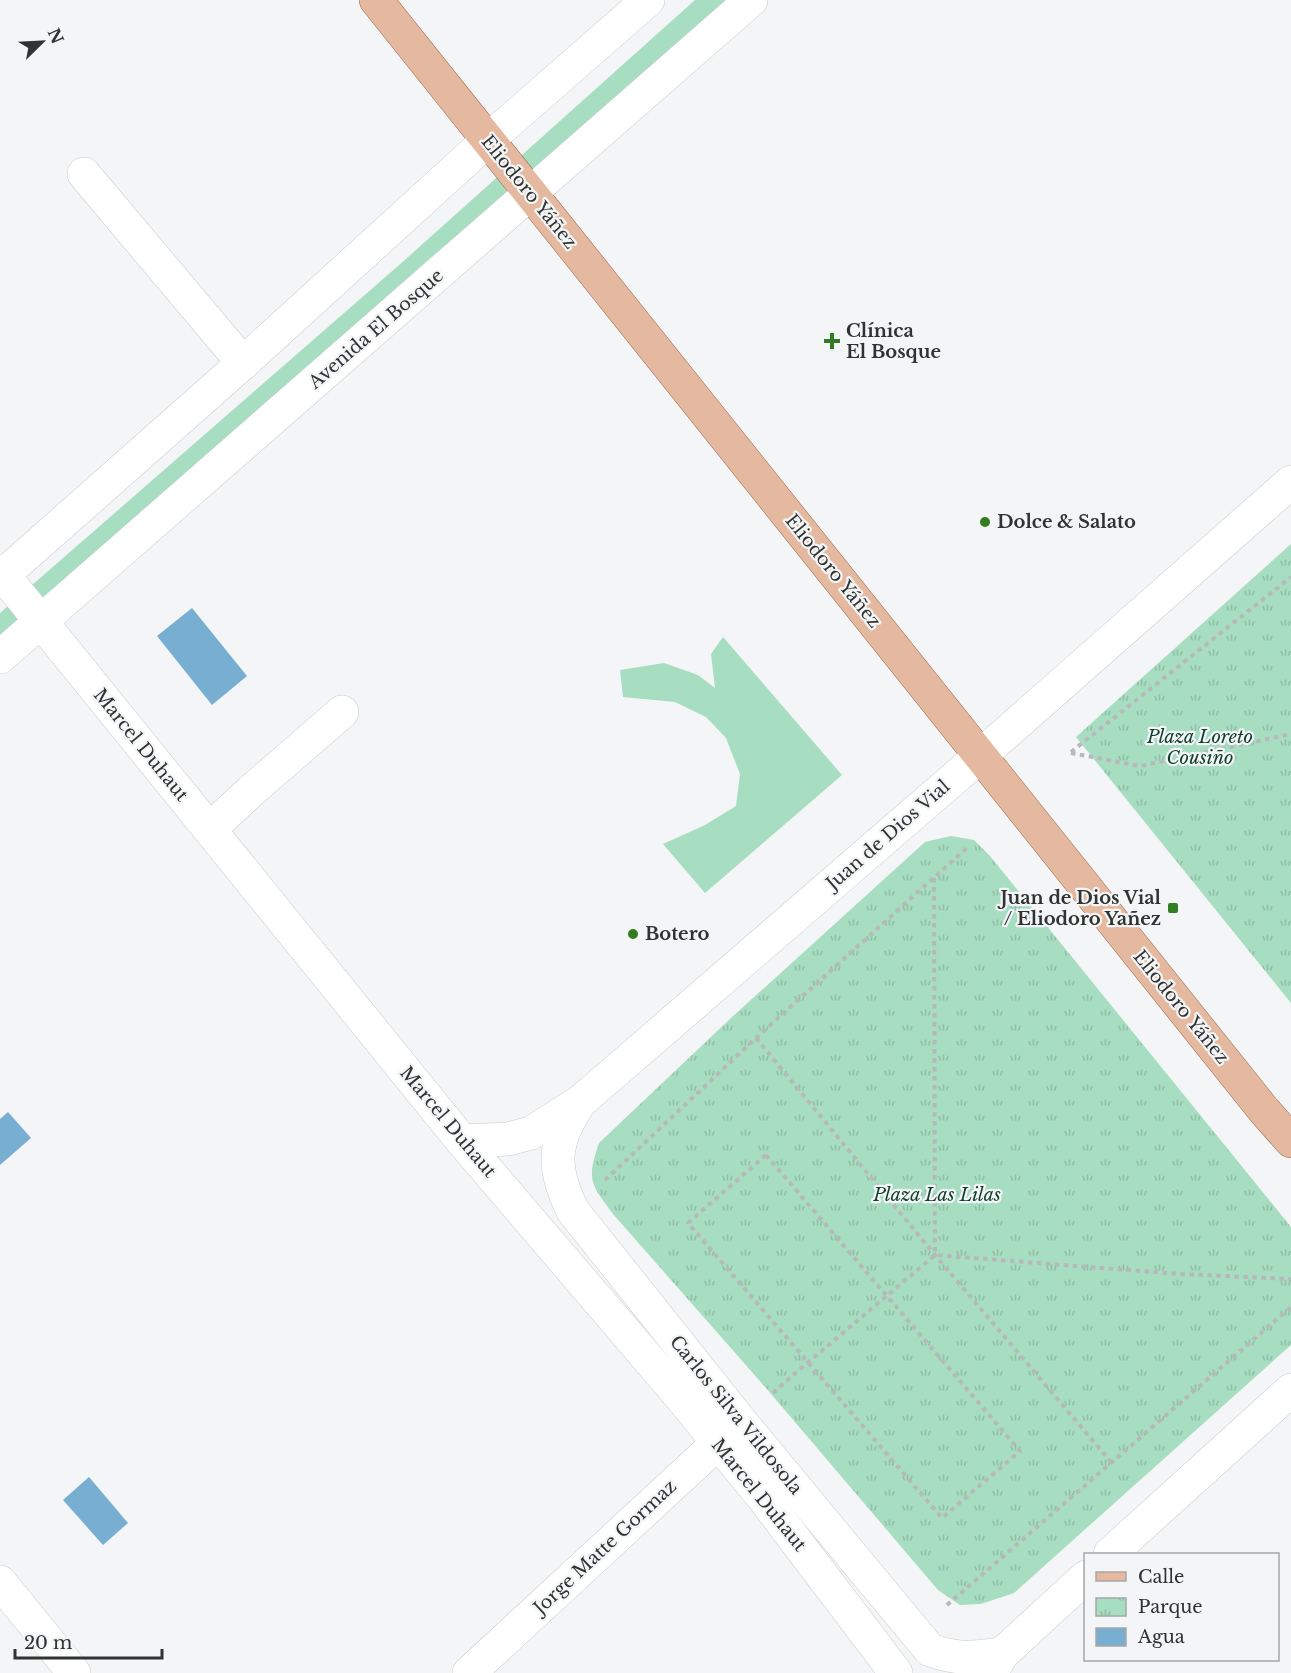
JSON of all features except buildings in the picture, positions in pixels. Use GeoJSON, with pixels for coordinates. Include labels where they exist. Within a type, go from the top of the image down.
{"type":"FeatureCollection","features":[{"type":"Feature","properties":{"kind":"main road","name":"Eliodoro Yáñez"},"geometry":{"type":"LineString","coordinates":[[376,0],[1262,1108],[1291,1141]]}},
{"type":"Feature","properties":{"kind":"street"},"geometry":{"type":"LineString","coordinates":[[1,575],[243,363],[488,140],[648,0]]}},
{"type":"Feature","properties":{"kind":"street","name":"Avenida El Bosque"},"geometry":{"type":"LineString","coordinates":[[0,657],[751,0]]}},
{"type":"Feature","properties":{"kind":"street"},"geometry":{"type":"LineString","coordinates":[[84,174],[243,363]]}},
{"type":"Feature","properties":{"kind":"street","name":"Juan de Dios Vial"},"geometry":{"type":"LineString","coordinates":[[462,1141],[508,1139],[531,1133],[580,1102],[980,756],[1291,482]]}},
{"type":"Feature","properties":{"kind":"street","name":"Marcel Duhaut"},"geometry":{"type":"LineString","coordinates":[[1,575],[41,621],[462,1141],[664,1378],[730,1433],[761,1495],[896,1673]]}},
{"type":"Feature","properties":{"kind":"street"},"geometry":{"type":"LineString","coordinates":[[210,829],[250,791],[342,712]]}},
{"type":"Feature","properties":{"kind":"street","name":"Carlos Silva Vildosola"},"geometry":{"type":"LineString","coordinates":[[580,1102],[567,1121],[559,1143],[558,1166],[562,1189],[573,1211],[730,1433],[930,1650],[948,1656],[996,1663],[1084,1579]]}},
{"type":"Feature","properties":{"kind":"street"},"geometry":{"type":"LineString","coordinates":[[1111,1553],[1291,1389]]}},
{"type":"Feature","properties":{"kind":"street","name":"Jorge Matte Gormaz"},"geometry":{"type":"LineString","coordinates":[[469,1673],[730,1433]]}},
{"type":"Feature","properties":{"kind":"street"},"geometry":{"type":"LineString","coordinates":[[0,1582],[74,1673]]}},
{"type":"Feature","properties":{"kind":"path"},"geometry":{"type":"LineString","coordinates":[[1291,577],[1071,752],[1140,766],[1291,734]]}},
{"type":"Feature","properties":{"kind":"path"},"geometry":{"type":"LineString","coordinates":[[573,1211],[756,1038],[969,846]]}},
{"type":"Feature","properties":{"kind":"path"},"geometry":{"type":"LineString","coordinates":[[934,877],[936,1256]]}},
{"type":"Feature","properties":{"kind":"path"},"geometry":{"type":"LineString","coordinates":[[756,1038],[936,1256],[1111,1462]]}},
{"type":"Feature","properties":{"kind":"path"},"geometry":{"type":"LineString","coordinates":[[766,1155],[1020,1451],[942,1518],[808,1362],[688,1223],[766,1155]]}},
{"type":"Feature","properties":{"kind":"path"},"geometry":{"type":"LineString","coordinates":[[799,1370],[936,1256],[1179,1274],[1291,1279]]}},
{"type":"Feature","properties":{"kind":"path"},"geometry":{"type":"LineString","coordinates":[[914,1634],[1291,1307]]}},
{"type":"Feature","properties":{"kind":"green space"},"geometry":{"type":"Polygon","coordinates":[[[695,0],[730,0],[584,129],[430,258],[0,643],[0,613],[398,266],[695,0]]]}},
{"type":"Feature","properties":{"kind":"green space","name":"Plaza Loreto Cousiño"},"geometry":{"type":"Polygon","coordinates":[[[1291,544],[1291,1003],[1076,737],[1291,544]]]}},
{"type":"Feature","properties":{"kind":"green space"},"geometry":{"type":"Polygon","coordinates":[[[723,637],[842,775],[705,893],[663,844],[705,825],[736,806],[740,774],[726,738],[706,717],[675,702],[623,697],[620,670],[664,663],[698,675],[715,688],[711,654],[723,637]]]}},
{"type":"Feature","properties":{"kind":"green space","name":"Plaza Las Lilas"},"geometry":{"type":"Polygon","coordinates":[[[951,836],[974,840],[990,856],[1291,1227],[1291,1345],[1014,1593],[981,1604],[960,1605],[938,1590],[766,1388],[613,1214],[595,1188],[592,1174],[599,1143],[731,1018],[925,842],[951,836]]]}},
{"type":"Feature","properties":{"kind":"water"},"geometry":{"type":"Polygon","coordinates":[[[192,608],[247,676],[212,705],[157,636],[192,608]]]}},
{"type":"Feature","properties":{"kind":"water"},"geometry":{"type":"Polygon","coordinates":[[[8,1112],[31,1138],[0,1165],[0,1119],[8,1112]]]}},
{"type":"Feature","properties":{"kind":"water"},"geometry":{"type":"Polygon","coordinates":[[[89,1477],[128,1523],[103,1545],[63,1500],[89,1477]]]}},
{"type":"Feature","properties":{"kind":"place","name":"Clínica El Bosque"},"geometry":{"type":"Point","coordinates":[832,341]}},
{"type":"Feature","properties":{"kind":"place","name":"Dolce & Salato"},"geometry":{"type":"Point","coordinates":[985,522]}},
{"type":"Feature","properties":{"kind":"place","name":"Juan de Dios Vial / Eliodoro Yañez"},"geometry":{"type":"Point","coordinates":[1173,908]}},
{"type":"Feature","properties":{"kind":"place","name":"Botero"},"geometry":{"type":"Point","coordinates":[633,934]}}]}
